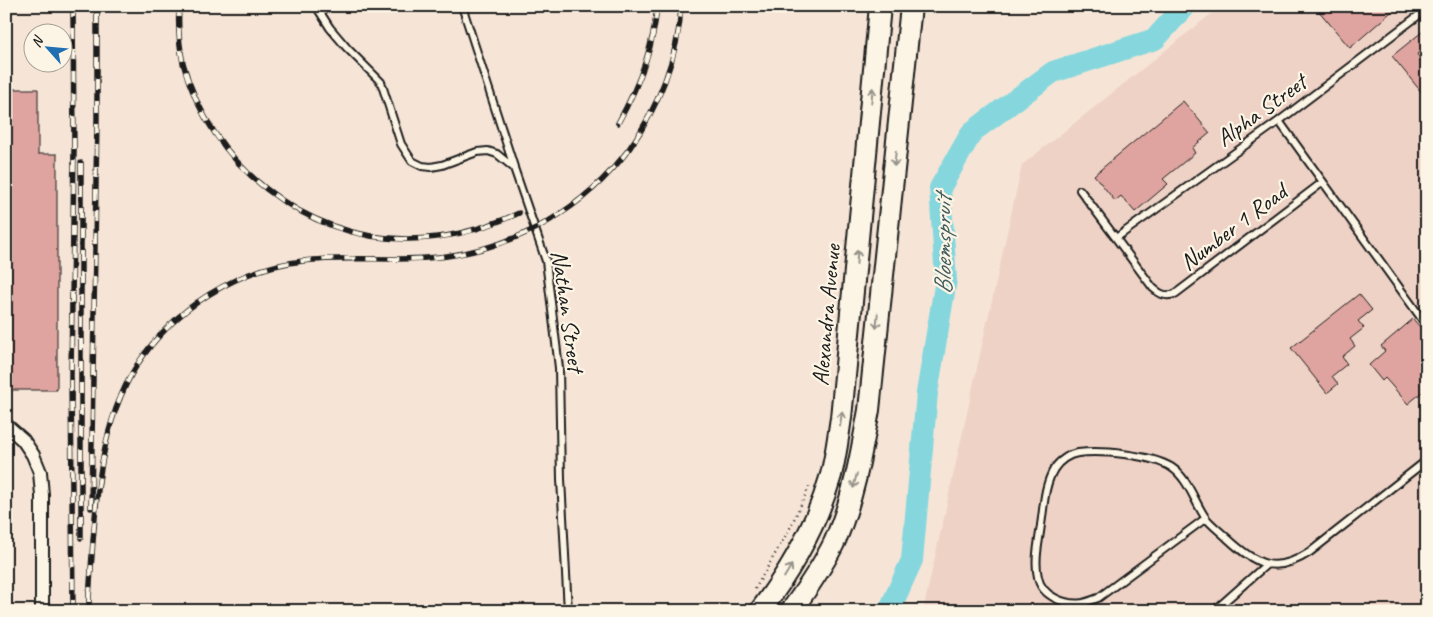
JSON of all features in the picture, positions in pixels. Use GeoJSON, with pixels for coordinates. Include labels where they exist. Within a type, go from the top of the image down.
{"type":"FeatureCollection","features":[{"type":"Feature","properties":{"kind":"highway","name":"Alexandra Avenue"},"geometry":{"type":"LineString","coordinates":[[754,605],[785,575],[812,525],[831,475],[837,449],[880,6]]}},
{"type":"Feature","properties":{"kind":"highway"},"geometry":{"type":"LineString","coordinates":[[791,611],[820,569],[834,542],[855,483],[862,448],[869,410],[911,6]]}},
{"type":"Feature","properties":{"kind":"street"},"geometry":{"type":"LineString","coordinates":[[6,425],[23,440],[33,455],[40,472],[42,495],[42,611]]}},
{"type":"Feature","properties":{"kind":"lane"},"geometry":{"type":"LineString","coordinates":[[316,6],[330,28],[347,48],[381,82],[401,144],[412,161],[422,166],[431,167],[442,165],[477,152],[488,152],[497,154],[514,168]]}},
{"type":"Feature","properties":{"kind":"lane","name":"Nathan Street"},"geometry":{"type":"LineString","coordinates":[[462,6],[546,261],[559,368],[561,479],[568,611]]}},
{"type":"Feature","properties":{"kind":"lane","name":"Alpha Street"},"geometry":{"type":"LineString","coordinates":[[1116,238],[1279,121],[1427,9]]}},
{"type":"Feature","properties":{"kind":"lane"},"geometry":{"type":"LineString","coordinates":[[1279,121],[1427,326]]}},
{"type":"Feature","properties":{"kind":"lane","name":"Number 1 Road"},"geometry":{"type":"LineString","coordinates":[[1116,238],[1152,288],[1163,296],[1175,294],[1323,182]]}},
{"type":"Feature","properties":{"kind":"lane"},"geometry":{"type":"LineString","coordinates":[[1080,190],[1116,238]]}},
{"type":"Feature","properties":{"kind":"lane"},"geometry":{"type":"LineString","coordinates":[[1206,518],[1098,598],[1083,603],[1056,599],[1045,591],[1038,580],[1036,563],[1046,486],[1054,468],[1064,458],[1076,453],[1142,456],[1172,468],[1183,479],[1206,518],[1236,546],[1251,558],[1267,564],[1282,565],[1296,562],[1310,552],[1427,460]]}},
{"type":"Feature","properties":{"kind":"lane"},"geometry":{"type":"LineString","coordinates":[[1214,611],[1267,564]]}},
{"type":"Feature","properties":{"kind":"path"},"geometry":{"type":"LineString","coordinates":[[753,592],[790,528],[811,482]]}},
{"type":"Feature","properties":{"kind":"path"},"geometry":{"type":"LineString","coordinates":[[740,611],[754,605]]}},
{"type":"Feature","properties":{"kind":"shaded area"},"geometry":{"type":"Polygon","coordinates":[[[1221,6],[1427,6],[1427,611],[923,611],[1022,165],[1221,6]]]}},
{"type":"Feature","properties":{"kind":"building"},"geometry":{"type":"Polygon","coordinates":[[[1323,6],[1398,6],[1350,48],[1318,10],[1323,6]]]}},
{"type":"Feature","properties":{"kind":"building"},"geometry":{"type":"Polygon","coordinates":[[[1427,28],[1427,46],[1417,54],[1422,62],[1427,58],[1427,99],[1392,56],[1427,28]]]}},
{"type":"Feature","properties":{"kind":"building"},"geometry":{"type":"Polygon","coordinates":[[[6,89],[38,89],[38,154],[57,154],[57,390],[6,390],[6,89]]]}},
{"type":"Feature","properties":{"kind":"building"},"geometry":{"type":"Polygon","coordinates":[[[1183,101],[1210,133],[1192,148],[1195,153],[1163,179],[1168,184],[1135,212],[1121,196],[1115,201],[1094,175],[1183,101]]]}},
{"type":"Feature","properties":{"kind":"building"},"geometry":{"type":"Polygon","coordinates":[[[1359,294],[1372,310],[1358,321],[1364,328],[1350,339],[1355,346],[1342,357],[1347,364],[1332,376],[1338,384],[1327,393],[1291,348],[1359,294]]]}},
{"type":"Feature","properties":{"kind":"building"},"geometry":{"type":"Polygon","coordinates":[[[1413,319],[1427,335],[1427,388],[1408,404],[1385,378],[1382,381],[1369,365],[1385,351],[1381,346],[1413,319]]]}},
{"type":"Feature","properties":{"kind":"waterway","name":"Bloemspruit"},"geometry":{"type":"LineString","coordinates":[[889,611],[912,560],[927,393],[946,280],[940,188],[972,132],[1053,72],[1155,39],[1185,6]]}},
{"type":"Feature","properties":{"kind":"railway"},"geometry":{"type":"LineString","coordinates":[[73,6],[74,150],[71,376],[73,611]]}},
{"type":"Feature","properties":{"kind":"railway"},"geometry":{"type":"LineString","coordinates":[[91,508],[97,6]]}},
{"type":"Feature","properties":{"kind":"railway"},"geometry":{"type":"LineString","coordinates":[[179,6],[179,35],[183,63],[196,100],[215,133],[239,163],[267,189],[298,210],[333,226],[370,236],[409,239],[423,239],[466,232],[493,224],[519,213]]}},
{"type":"Feature","properties":{"kind":"railway"},"geometry":{"type":"LineString","coordinates":[[618,123],[632,95],[649,52],[657,6]]}},
{"type":"Feature","properties":{"kind":"railway"},"geometry":{"type":"LineString","coordinates":[[89,598],[100,477],[105,447],[113,418],[123,391],[137,365],[169,326],[188,309],[231,282],[254,272],[278,265],[321,259],[411,259],[447,256],[474,251],[500,243],[549,221],[571,206],[612,170],[639,134],[665,81],[676,44],[681,6]]}},
{"type":"Feature","properties":{"kind":"railway"},"geometry":{"type":"LineString","coordinates":[[81,163],[81,538]]}},
{"type":"Feature","properties":{"kind":"railway"},"geometry":{"type":"LineString","coordinates":[[89,591],[89,611]]}}]}
